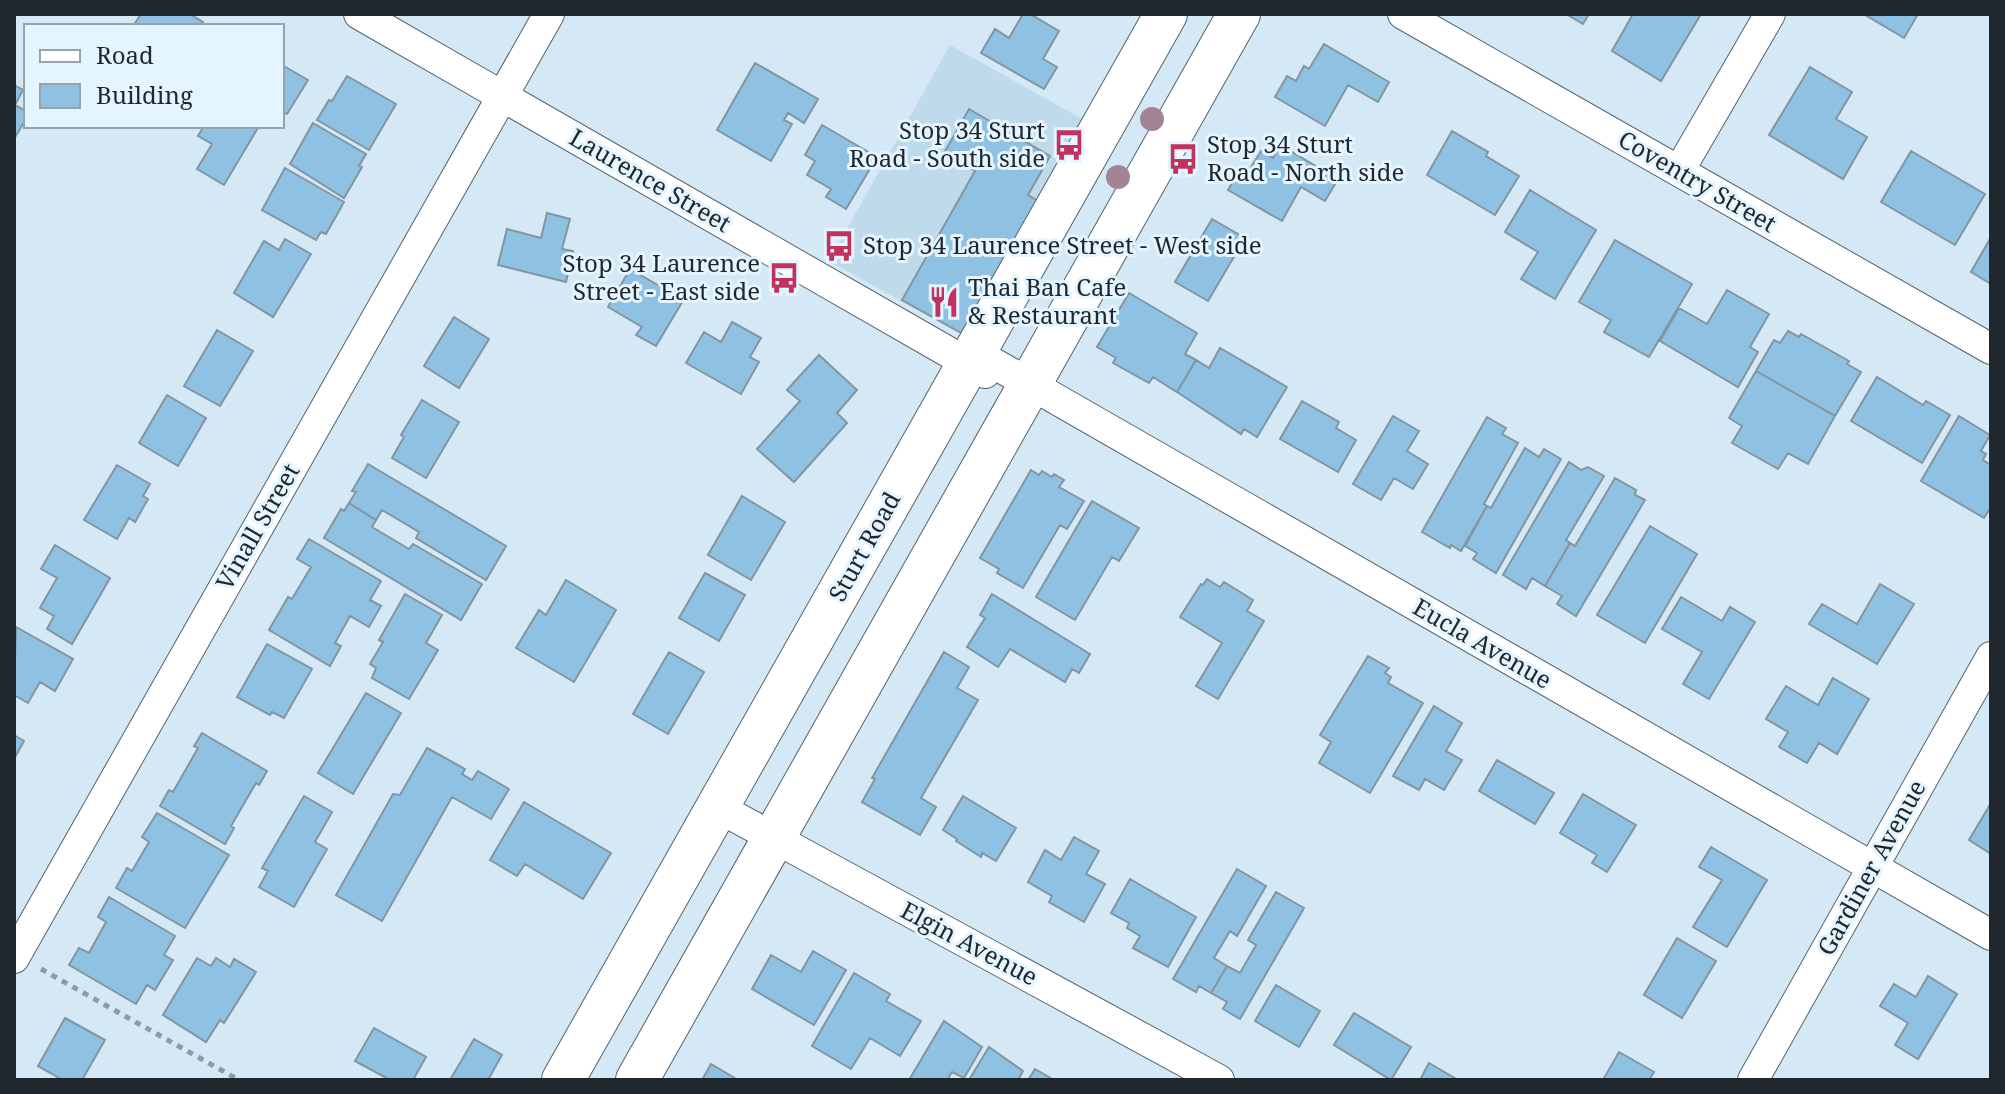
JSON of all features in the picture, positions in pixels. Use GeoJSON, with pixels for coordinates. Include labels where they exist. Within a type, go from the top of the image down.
{"type":"FeatureCollection","features":[{"type":"Feature","properties":{"kind":"main road","name":"Sturt Road"},"geometry":{"type":"LineString","coordinates":[[563,1080],[1166,14]]}},
{"type":"Feature","properties":{"kind":"main road"},"geometry":{"type":"LineString","coordinates":[[637,1080],[1239,14]]}},
{"type":"Feature","properties":{"kind":"street","name":"Laurence Street"},"geometry":{"type":"LineString","coordinates":[[359,14],[1027,390]]}},
{"type":"Feature","properties":{"kind":"street","name":"Vinall Street"},"geometry":{"type":"LineString","coordinates":[[15,956],[549,14]]}},
{"type":"Feature","properties":{"kind":"street","name":"Coventry Street"},"geometry":{"type":"LineString","coordinates":[[1403,14],[1991,349]]}},
{"type":"Feature","properties":{"kind":"street"},"geometry":{"type":"LineString","coordinates":[[1679,171],[1770,14]]}},
{"type":"Feature","properties":{"kind":"street","name":"Eucla Avenue"},"geometry":{"type":"LineString","coordinates":[[1027,390],[1991,935]]}},
{"type":"Feature","properties":{"kind":"street","name":"Gardiner Avenue"},"geometry":{"type":"LineString","coordinates":[[1753,1080],[1991,657]]}},
{"type":"Feature","properties":{"kind":"street","name":"Elgin Avenue"},"geometry":{"type":"LineString","coordinates":[[719,808],[1219,1080]]}},
{"type":"Feature","properties":{"kind":"path"},"geometry":{"type":"LineString","coordinates":[[15,956],[239,1080]]}},
{"type":"Feature","properties":{"kind":"shaded area"},"geometry":{"type":"Polygon","coordinates":[[[950,45],[1086,121],[966,337],[829,261],[950,45]]]}},
{"type":"Feature","properties":{"kind":"building"},"geometry":{"type":"Polygon","coordinates":[[[141,14],[190,14],[203,22],[202,24],[134,24],[141,14]]]}},
{"type":"Feature","properties":{"kind":"building"},"geometry":{"type":"Polygon","coordinates":[[[1023,14],[1030,14],[1059,31],[1043,59],[1057,67],[1044,89],[981,53],[995,29],[1009,38],[1023,14]]]}},
{"type":"Feature","properties":{"kind":"building"},"geometry":{"type":"Polygon","coordinates":[[[1566,14],[1589,14],[1583,24],[1566,14]]]}},
{"type":"Feature","properties":{"kind":"building"},"geometry":{"type":"Polygon","coordinates":[[[1633,14],[1701,14],[1661,81],[1612,51],[1633,14]]]}},
{"type":"Feature","properties":{"kind":"building"},"geometry":{"type":"Polygon","coordinates":[[[1918,14],[1904,38],[1867,16],[1918,14]]]}},
{"type":"Feature","properties":{"kind":"building"},"geometry":{"type":"Polygon","coordinates":[[[1324,44],[1389,82],[1378,102],[1348,85],[1325,126],[1275,97],[1287,76],[1296,81],[1304,66],[1309,69],[1324,44]]]}},
{"type":"Feature","properties":{"kind":"building"},"geometry":{"type":"Polygon","coordinates":[[[755,63],[818,99],[804,123],[788,113],[784,120],[792,124],[771,161],[717,130],[755,63]]]}},
{"type":"Feature","properties":{"kind":"building"},"geometry":{"type":"Polygon","coordinates":[[[284,66],[308,80],[287,114],[284,112],[284,66]]]}},
{"type":"Feature","properties":{"kind":"building"},"geometry":{"type":"Polygon","coordinates":[[[1810,67],[1852,92],[1836,119],[1867,137],[1843,179],[1769,135],[1810,67]]]}},
{"type":"Feature","properties":{"kind":"building"},"geometry":{"type":"Polygon","coordinates":[[[347,76],[396,104],[369,150],[317,120],[347,76]]]}},
{"type":"Feature","properties":{"kind":"building"},"geometry":{"type":"Polygon","coordinates":[[[14,85],[23,90],[15,105],[24,110],[24,122],[14,139],[14,85]]]}},
{"type":"Feature","properties":{"kind":"building"},"geometry":{"type":"Polygon","coordinates":[[[969,109],[1050,156],[1028,195],[1038,201],[963,334],[902,300],[975,171],[944,153],[969,109]]]}},
{"type":"Feature","properties":{"kind":"building"},"geometry":{"type":"Polygon","coordinates":[[[313,123],[366,154],[344,198],[290,164],[313,123]]]}},
{"type":"Feature","properties":{"kind":"building"},"geometry":{"type":"Polygon","coordinates":[[[822,125],[877,157],[846,209],[826,197],[831,189],[807,175],[815,161],[805,155],[822,125]]]}},
{"type":"Feature","properties":{"kind":"building"},"geometry":{"type":"Polygon","coordinates":[[[203,128],[258,128],[224,185],[197,169],[212,144],[198,136],[203,128]]]}},
{"type":"Feature","properties":{"kind":"building"},"geometry":{"type":"Polygon","coordinates":[[[1452,131],[1488,152],[1486,156],[1519,176],[1495,215],[1427,175],[1452,131]]]}},
{"type":"Feature","properties":{"kind":"building"},"geometry":{"type":"Polygon","coordinates":[[[1280,145],[1338,179],[1325,201],[1301,187],[1282,221],[1228,190],[1241,168],[1248,172],[1261,151],[1273,158],[1280,145]]]}},
{"type":"Feature","properties":{"kind":"building"},"geometry":{"type":"Polygon","coordinates":[[[1911,151],[1985,194],[1955,245],[1881,202],[1911,151]]]}},
{"type":"Feature","properties":{"kind":"building"},"geometry":{"type":"Polygon","coordinates":[[[285,168],[344,202],[326,234],[321,232],[316,240],[262,210],[285,168]]]}},
{"type":"Feature","properties":{"kind":"building"},"geometry":{"type":"Polygon","coordinates":[[[1530,190],[1596,230],[1555,299],[1521,279],[1538,252],[1505,232],[1530,190]]]}},
{"type":"Feature","properties":{"kind":"building"},"geometry":{"type":"Polygon","coordinates":[[[547,213],[570,219],[562,249],[573,251],[566,282],[498,265],[507,229],[541,238],[547,213]]]}},
{"type":"Feature","properties":{"kind":"building"},"geometry":{"type":"Polygon","coordinates":[[[1212,219],[1245,238],[1208,301],[1175,282],[1212,219]]]}},
{"type":"Feature","properties":{"kind":"building"},"geometry":{"type":"Polygon","coordinates":[[[1991,237],[1991,284],[1971,272],[1991,237]]]}},
{"type":"Feature","properties":{"kind":"building"},"geometry":{"type":"Polygon","coordinates":[[[285,239],[311,254],[273,317],[234,293],[264,241],[279,250],[285,239]]]}},
{"type":"Feature","properties":{"kind":"building"},"geometry":{"type":"Polygon","coordinates":[[[1615,240],[1692,284],[1649,357],[1604,332],[1611,320],[1579,302],[1615,240]]]}},
{"type":"Feature","properties":{"kind":"building"},"geometry":{"type":"Polygon","coordinates":[[[630,269],[663,288],[667,282],[687,294],[656,346],[636,335],[642,327],[608,307],[630,269]]]}},
{"type":"Feature","properties":{"kind":"building"},"geometry":{"type":"Polygon","coordinates":[[[1727,290],[1769,314],[1750,347],[1758,352],[1738,387],[1660,341],[1679,308],[1707,324],[1727,290]]]}},
{"type":"Feature","properties":{"kind":"building"},"geometry":{"type":"Polygon","coordinates":[[[1129,293],[1197,333],[1185,354],[1196,360],[1177,392],[1153,377],[1149,383],[1113,363],[1116,358],[1097,347],[1129,293]]]}},
{"type":"Feature","properties":{"kind":"building"},"geometry":{"type":"Polygon","coordinates":[[[454,317],[489,339],[459,388],[424,366],[454,317]]]}},
{"type":"Feature","properties":{"kind":"building"},"geometry":{"type":"Polygon","coordinates":[[[732,322],[761,338],[750,357],[759,362],[741,394],[686,363],[704,332],[721,342],[732,322]]]}},
{"type":"Feature","properties":{"kind":"building"},"geometry":{"type":"Polygon","coordinates":[[[217,330],[253,351],[220,406],[184,386],[217,330]]]}},
{"type":"Feature","properties":{"kind":"building"},"geometry":{"type":"Polygon","coordinates":[[[1788,331],[1799,337],[1801,334],[1849,361],[1847,364],[1861,372],[1835,416],[1756,371],[1774,340],[1780,343],[1788,331]]]}},
{"type":"Feature","properties":{"kind":"building"},"geometry":{"type":"Polygon","coordinates":[[[1220,348],[1287,387],[1257,437],[1244,429],[1241,434],[1177,392],[1196,360],[1209,368],[1220,348]]]}},
{"type":"Feature","properties":{"kind":"building"},"geometry":{"type":"Polygon","coordinates":[[[819,355],[857,390],[837,413],[847,423],[794,482],[757,449],[800,401],[787,390],[819,355]]]}},
{"type":"Feature","properties":{"kind":"building"},"geometry":{"type":"Polygon","coordinates":[[[1756,371],[1835,416],[1808,464],[1788,453],[1778,469],[1732,443],[1742,426],[1729,418],[1756,371]]]}},
{"type":"Feature","properties":{"kind":"building"},"geometry":{"type":"Polygon","coordinates":[[[1877,377],[1923,405],[1926,401],[1950,415],[1922,463],[1851,421],[1877,377]]]}},
{"type":"Feature","properties":{"kind":"building"},"geometry":{"type":"Polygon","coordinates":[[[167,395],[206,418],[178,466],[139,443],[167,395]]]}},
{"type":"Feature","properties":{"kind":"building"},"geometry":{"type":"Polygon","coordinates":[[[422,400],[459,422],[426,478],[392,458],[404,437],[401,435],[422,400]]]}},
{"type":"Feature","properties":{"kind":"building"},"geometry":{"type":"Polygon","coordinates":[[[1302,401],[1339,422],[1336,428],[1356,440],[1338,472],[1280,439],[1302,401]]]}},
{"type":"Feature","properties":{"kind":"building"},"geometry":{"type":"Polygon","coordinates":[[[1393,416],[1419,431],[1407,451],[1428,464],[1413,489],[1394,478],[1381,500],[1353,484],[1393,416]]]}},
{"type":"Feature","properties":{"kind":"building"},"geometry":{"type":"Polygon","coordinates":[[[1959,416],[1990,435],[1981,451],[1986,454],[1983,460],[1991,465],[1991,507],[1984,518],[1921,481],[1959,416]]]}},
{"type":"Feature","properties":{"kind":"building"},"geometry":{"type":"Polygon","coordinates":[[[1487,417],[1506,428],[1502,434],[1518,443],[1461,551],[1422,532],[1487,417]]]}},
{"type":"Feature","properties":{"kind":"building"},"geometry":{"type":"Polygon","coordinates":[[[1525,448],[1539,457],[1544,449],[1561,459],[1496,573],[1473,559],[1477,553],[1465,546],[1525,448]]]}},
{"type":"Feature","properties":{"kind":"building"},"geometry":{"type":"Polygon","coordinates":[[[1569,462],[1581,470],[1588,467],[1604,476],[1566,540],[1570,543],[1545,586],[1532,578],[1526,589],[1503,575],[1569,462]]]}},
{"type":"Feature","properties":{"kind":"building"},"geometry":{"type":"Polygon","coordinates":[[[368,464],[506,546],[486,580],[416,538],[419,532],[382,510],[376,520],[349,503],[356,492],[352,491],[368,464]]]}},
{"type":"Feature","properties":{"kind":"building"},"geometry":{"type":"Polygon","coordinates":[[[117,465],[150,484],[143,496],[148,499],[135,522],[129,518],[117,539],[84,520],[117,465]]]}},
{"type":"Feature","properties":{"kind":"building"},"geometry":{"type":"Polygon","coordinates":[[[1031,470],[1039,475],[1042,471],[1052,477],[1054,474],[1064,480],[1059,487],[1084,501],[1067,529],[1060,525],[1023,588],[997,573],[999,569],[980,558],[1031,470]]]}},
{"type":"Feature","properties":{"kind":"building"},"geometry":{"type":"Polygon","coordinates":[[[1615,478],[1636,490],[1635,495],[1645,500],[1576,616],[1557,604],[1562,596],[1545,586],[1570,543],[1575,546],[1615,478]]]}},
{"type":"Feature","properties":{"kind":"building"},"geometry":{"type":"Polygon","coordinates":[[[742,496],[785,522],[751,580],[708,555],[742,496]]]}},
{"type":"Feature","properties":{"kind":"building"},"geometry":{"type":"Polygon","coordinates":[[[1092,501],[1139,528],[1119,561],[1112,557],[1075,620],[1036,597],[1092,501]]]}},
{"type":"Feature","properties":{"kind":"building"},"geometry":{"type":"Polygon","coordinates":[[[349,503],[376,520],[372,527],[409,549],[413,544],[482,584],[461,620],[324,538],[341,509],[344,511],[349,503]]]}},
{"type":"Feature","properties":{"kind":"building"},"geometry":{"type":"Polygon","coordinates":[[[1650,526],[1697,554],[1645,643],[1597,615],[1650,526]]]}},
{"type":"Feature","properties":{"kind":"building"},"geometry":{"type":"Polygon","coordinates":[[[309,539],[381,581],[370,600],[381,606],[369,627],[350,616],[335,643],[341,646],[330,666],[269,630],[288,597],[292,599],[311,567],[297,559],[309,539]]]}},
{"type":"Feature","properties":{"kind":"building"},"geometry":{"type":"Polygon","coordinates":[[[55,545],[110,578],[72,644],[47,629],[54,616],[40,608],[57,578],[41,569],[55,545]]]}},
{"type":"Feature","properties":{"kind":"building"},"geometry":{"type":"Polygon","coordinates":[[[705,573],[745,595],[719,641],[679,618],[705,573]]]}},
{"type":"Feature","properties":{"kind":"building"},"geometry":{"type":"Polygon","coordinates":[[[1207,579],[1220,587],[1224,582],[1253,600],[1247,611],[1264,621],[1218,699],[1196,686],[1222,643],[1180,617],[1207,579]]]}},
{"type":"Feature","properties":{"kind":"building"},"geometry":{"type":"Polygon","coordinates":[[[566,580],[616,610],[574,682],[516,648],[539,610],[546,615],[566,580]]]}},
{"type":"Feature","properties":{"kind":"building"},"geometry":{"type":"Polygon","coordinates":[[[1880,584],[1914,604],[1877,664],[1809,624],[1822,604],[1857,624],[1880,584]]]}},
{"type":"Feature","properties":{"kind":"building"},"geometry":{"type":"Polygon","coordinates":[[[405,594],[442,615],[426,643],[438,650],[409,699],[372,678],[376,668],[370,664],[383,642],[379,640],[405,594]]]}},
{"type":"Feature","properties":{"kind":"building"},"geometry":{"type":"Polygon","coordinates":[[[992,594],[1090,654],[1079,673],[1072,669],[1065,682],[1010,649],[998,667],[967,647],[985,618],[980,615],[992,594]]]}},
{"type":"Feature","properties":{"kind":"building"},"geometry":{"type":"Polygon","coordinates":[[[1681,597],[1722,621],[1730,607],[1755,622],[1709,699],[1683,684],[1702,652],[1662,629],[1681,597]]]}},
{"type":"Feature","properties":{"kind":"building"},"geometry":{"type":"Polygon","coordinates":[[[16,627],[73,659],[55,691],[40,682],[28,703],[14,695],[16,627]]]}},
{"type":"Feature","properties":{"kind":"building"},"geometry":{"type":"Polygon","coordinates":[[[267,644],[312,669],[284,718],[272,712],[270,715],[237,697],[267,644]]]}},
{"type":"Feature","properties":{"kind":"building"},"geometry":{"type":"Polygon","coordinates":[[[669,652],[704,672],[668,734],[633,714],[669,652]]]}},
{"type":"Feature","properties":{"kind":"building"},"geometry":{"type":"Polygon","coordinates":[[[944,652],[969,667],[957,688],[978,700],[921,798],[936,807],[920,835],[862,802],[875,779],[872,778],[944,652]]]}},
{"type":"Feature","properties":{"kind":"building"},"geometry":{"type":"Polygon","coordinates":[[[1368,656],[1389,668],[1385,673],[1391,677],[1388,683],[1423,703],[1370,793],[1319,763],[1331,742],[1320,735],[1368,656]]]}},
{"type":"Feature","properties":{"kind":"building"},"geometry":{"type":"Polygon","coordinates":[[[1833,678],[1869,699],[1837,754],[1819,743],[1807,763],[1779,747],[1788,732],[1766,719],[1786,686],[1818,705],[1833,678]]]}},
{"type":"Feature","properties":{"kind":"building"},"geometry":{"type":"Polygon","coordinates":[[[366,693],[401,713],[353,794],[318,773],[366,693]]]}},
{"type":"Feature","properties":{"kind":"building"},"geometry":{"type":"Polygon","coordinates":[[[1434,706],[1462,723],[1446,751],[1462,760],[1444,790],[1425,779],[1419,790],[1393,776],[1434,706]]]}},
{"type":"Feature","properties":{"kind":"building"},"geometry":{"type":"Polygon","coordinates":[[[202,733],[267,771],[259,785],[256,783],[231,826],[234,828],[225,844],[160,806],[169,790],[173,792],[198,748],[194,746],[202,733]]]}},
{"type":"Feature","properties":{"kind":"building"},"geometry":{"type":"Polygon","coordinates":[[[14,735],[24,741],[14,759],[14,735]]]}},
{"type":"Feature","properties":{"kind":"building"},"geometry":{"type":"Polygon","coordinates":[[[427,748],[465,769],[462,774],[472,780],[478,771],[509,789],[491,819],[452,797],[382,921],[336,895],[393,794],[400,795],[427,748]]]}},
{"type":"Feature","properties":{"kind":"building"},"geometry":{"type":"Polygon","coordinates":[[[1497,760],[1554,793],[1535,824],[1479,791],[1497,760]]]}},
{"type":"Feature","properties":{"kind":"building"},"geometry":{"type":"Polygon","coordinates":[[[1583,794],[1636,825],[1607,872],[1592,863],[1597,855],[1560,833],[1583,794]]]}},
{"type":"Feature","properties":{"kind":"building"},"geometry":{"type":"Polygon","coordinates":[[[304,796],[332,812],[315,842],[327,849],[294,907],[259,887],[268,871],[262,868],[304,796]]]}},
{"type":"Feature","properties":{"kind":"building"},"geometry":{"type":"Polygon","coordinates":[[[963,796],[1016,828],[996,861],[982,853],[981,857],[943,830],[963,796]]]}},
{"type":"Feature","properties":{"kind":"building"},"geometry":{"type":"Polygon","coordinates":[[[524,802],[611,853],[583,899],[525,864],[517,876],[490,860],[524,802]]]}},
{"type":"Feature","properties":{"kind":"building"},"geometry":{"type":"Polygon","coordinates":[[[1991,803],[1991,854],[1969,840],[1991,803]]]}},
{"type":"Feature","properties":{"kind":"building"},"geometry":{"type":"Polygon","coordinates":[[[157,813],[229,855],[185,928],[116,888],[127,868],[132,871],[149,842],[142,837],[157,813]]]}},
{"type":"Feature","properties":{"kind":"building"},"geometry":{"type":"Polygon","coordinates":[[[1074,837],[1099,851],[1086,874],[1105,884],[1084,922],[1049,902],[1052,896],[1028,882],[1045,850],[1061,860],[1074,837]]]}},
{"type":"Feature","properties":{"kind":"building"},"geometry":{"type":"Polygon","coordinates":[[[1711,847],[1767,880],[1727,947],[1693,927],[1722,880],[1699,867],[1711,847]]]}},
{"type":"Feature","properties":{"kind":"building"},"geometry":{"type":"Polygon","coordinates":[[[1237,869],[1266,886],[1237,936],[1230,931],[1214,958],[1227,966],[1211,993],[1199,986],[1196,992],[1173,979],[1237,869]]]}},
{"type":"Feature","properties":{"kind":"building"},"geometry":{"type":"Polygon","coordinates":[[[1130,879],[1196,917],[1168,967],[1133,948],[1140,936],[1127,928],[1129,923],[1111,913],[1130,879]]]}},
{"type":"Feature","properties":{"kind":"building"},"geometry":{"type":"Polygon","coordinates":[[[1276,892],[1304,908],[1240,1019],[1223,1009],[1227,1002],[1211,993],[1227,966],[1240,973],[1256,945],[1248,940],[1276,892]]]}},
{"type":"Feature","properties":{"kind":"building"},"geometry":{"type":"Polygon","coordinates":[[[109,897],[175,936],[164,955],[173,960],[155,990],[147,985],[136,1004],[69,965],[79,948],[89,953],[106,922],[98,917],[109,897]]]}},
{"type":"Feature","properties":{"kind":"building"},"geometry":{"type":"Polygon","coordinates":[[[1677,938],[1716,961],[1682,1018],[1644,995],[1677,938]]]}},
{"type":"Feature","properties":{"kind":"building"},"geometry":{"type":"Polygon","coordinates":[[[813,951],[846,970],[814,1025],[752,989],[771,955],[801,972],[813,951]]]}},
{"type":"Feature","properties":{"kind":"building"},"geometry":{"type":"Polygon","coordinates":[[[197,958],[211,966],[216,958],[230,967],[234,959],[256,972],[224,1023],[220,1020],[206,1042],[163,1015],[197,958]]]}},
{"type":"Feature","properties":{"kind":"building"},"geometry":{"type":"Polygon","coordinates":[[[854,973],[890,994],[886,1001],[921,1021],[900,1056],[870,1038],[851,1069],[812,1046],[854,973]]]}},
{"type":"Feature","properties":{"kind":"building"},"geometry":{"type":"Polygon","coordinates":[[[1928,976],[1957,994],[1918,1059],[1895,1045],[1908,1023],[1880,1006],[1894,984],[1916,997],[1928,976]]]}},
{"type":"Feature","properties":{"kind":"building"},"geometry":{"type":"Polygon","coordinates":[[[1276,985],[1320,1011],[1299,1047],[1255,1021],[1276,985]]]}},
{"type":"Feature","properties":{"kind":"building"},"geometry":{"type":"Polygon","coordinates":[[[1354,1013],[1411,1047],[1391,1080],[1334,1045],[1354,1013]]]}},
{"type":"Feature","properties":{"kind":"building"},"geometry":{"type":"Polygon","coordinates":[[[65,1018],[105,1040],[82,1080],[63,1080],[38,1066],[65,1018]]]}},
{"type":"Feature","properties":{"kind":"building"},"geometry":{"type":"Polygon","coordinates":[[[944,1021],[982,1047],[964,1078],[952,1072],[947,1080],[909,1080],[944,1021]]]}},
{"type":"Feature","properties":{"kind":"building"},"geometry":{"type":"Polygon","coordinates":[[[374,1028],[426,1057],[413,1080],[390,1080],[355,1061],[374,1028]]]}},
{"type":"Feature","properties":{"kind":"building"},"geometry":{"type":"Polygon","coordinates":[[[474,1039],[502,1055],[488,1080],[450,1080],[474,1039]]]}},
{"type":"Feature","properties":{"kind":"building"},"geometry":{"type":"Polygon","coordinates":[[[989,1047],[1023,1071],[1018,1080],[969,1080],[989,1047]]]}},
{"type":"Feature","properties":{"kind":"building"},"geometry":{"type":"Polygon","coordinates":[[[1619,1052],[1654,1072],[1649,1080],[1603,1080],[1619,1052]]]}},
{"type":"Feature","properties":{"kind":"building"},"geometry":{"type":"Polygon","coordinates":[[[1429,1063],[1458,1080],[1420,1080],[1429,1063]]]}},
{"type":"Feature","properties":{"kind":"building"},"geometry":{"type":"Polygon","coordinates":[[[711,1064],[738,1080],[702,1080],[711,1064]]]}},
{"type":"Feature","properties":{"kind":"building"},"geometry":{"type":"Polygon","coordinates":[[[1035,1069],[1054,1080],[1028,1080],[1035,1069]]]}},
{"type":"Feature","properties":{"kind":"place","name":"Stop 34 Sturt Road - South side"},"geometry":{"type":"Point","coordinates":[1069,145]}},
{"type":"Feature","properties":{"kind":"place","name":"Stop 34 Sturt Road - North side"},"geometry":{"type":"Point","coordinates":[1183,159]}},
{"type":"Feature","properties":{"kind":"place","name":"Stop 34 Laurence Street - West side"},"geometry":{"type":"Point","coordinates":[839,246]}},
{"type":"Feature","properties":{"kind":"place","name":"Stop 34 Laurence Street - East side"},"geometry":{"type":"Point","coordinates":[784,278]}},
{"type":"Feature","properties":{"kind":"place","name":"Thai Ban Cafe & Restaurant"},"geometry":{"type":"Point","coordinates":[944,302]}}]}
